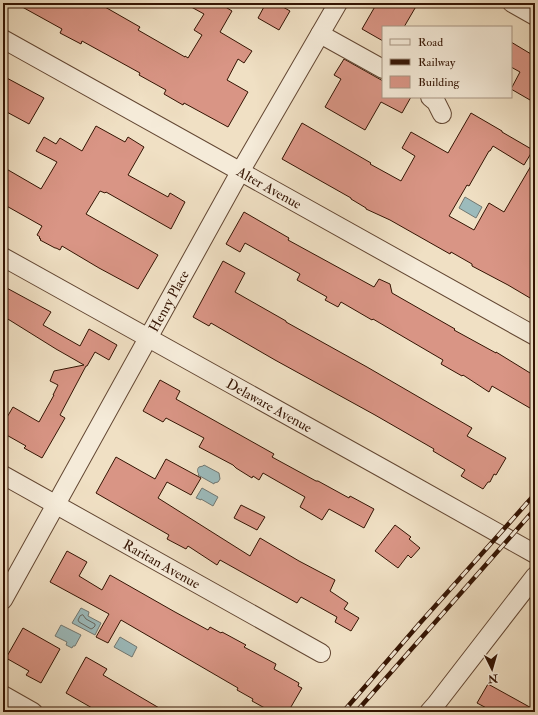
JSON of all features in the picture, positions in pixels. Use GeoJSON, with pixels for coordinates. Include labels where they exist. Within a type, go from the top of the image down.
{"type":"FeatureCollection","features":[{"type":"Feature","properties":{"kind":"street","name":"Henry Place"},"geometry":{"type":"LineString","coordinates":[[3,600],[240,172],[338,3]]}},
{"type":"Feature","properties":{"kind":"street"},"geometry":{"type":"LineString","coordinates":[[512,3],[535,16]]}},
{"type":"Feature","properties":{"kind":"street"},"geometry":{"type":"LineString","coordinates":[[320,34],[382,68]]}},
{"type":"Feature","properties":{"kind":"street","name":"Alter Avenue"},"geometry":{"type":"LineString","coordinates":[[3,39],[534,334]]}},
{"type":"Feature","properties":{"kind":"street"},"geometry":{"type":"LineString","coordinates":[[431,98],[436,102],[442,114]]}},
{"type":"Feature","properties":{"kind":"street","name":"Delaware Avenue"},"geometry":{"type":"LineString","coordinates":[[3,257],[535,554]]}},
{"type":"Feature","properties":{"kind":"street","name":"Raritan Avenue"},"geometry":{"type":"LineString","coordinates":[[3,475],[321,653]]}},
{"type":"Feature","properties":{"kind":"street"},"geometry":{"type":"LineString","coordinates":[[429,712],[535,576]]}},
{"type":"Feature","properties":{"kind":"street"},"geometry":{"type":"LineString","coordinates":[[3,695],[33,712]]}},
{"type":"Feature","properties":{"kind":"water"},"geometry":{"type":"Polygon","coordinates":[[[465,197],[482,207],[476,218],[459,208],[465,197]]]}},
{"type":"Feature","properties":{"kind":"water"},"geometry":{"type":"Polygon","coordinates":[[[204,465],[219,473],[220,479],[218,482],[214,484],[198,475],[198,468],[204,465]]]}},
{"type":"Feature","properties":{"kind":"water"},"geometry":{"type":"Polygon","coordinates":[[[202,488],[218,497],[213,506],[201,499],[196,498],[202,488]]]}},
{"type":"Feature","properties":{"kind":"water"},"geometry":{"type":"Polygon","coordinates":[[[81,608],[89,612],[88,616],[101,623],[95,635],[72,623],[81,608]]]}},
{"type":"Feature","properties":{"kind":"water"},"geometry":{"type":"Polygon","coordinates":[[[61,625],[81,635],[75,646],[72,648],[66,645],[67,642],[55,636],[61,625]]]}},
{"type":"Feature","properties":{"kind":"water"},"geometry":{"type":"Polygon","coordinates":[[[120,637],[137,647],[132,657],[114,647],[120,637]]]}},
{"type":"Feature","properties":{"kind":"building"},"geometry":{"type":"Polygon","coordinates":[[[15,3],[98,3],[140,27],[138,30],[188,58],[202,35],[194,30],[204,14],[184,3],[219,3],[232,11],[220,32],[252,51],[244,63],[238,59],[227,80],[248,92],[228,127],[164,94],[166,90],[139,75],[140,73],[82,41],[81,44],[60,33],[62,29],[15,3]]]}},
{"type":"Feature","properties":{"kind":"building"},"geometry":{"type":"Polygon","coordinates":[[[266,3],[276,3],[290,11],[279,30],[258,18],[266,3]]]}},
{"type":"Feature","properties":{"kind":"building"},"geometry":{"type":"Polygon","coordinates":[[[377,3],[418,3],[405,26],[382,26],[382,40],[362,29],[377,3]]]}},
{"type":"Feature","properties":{"kind":"building"},"geometry":{"type":"Polygon","coordinates":[[[512,43],[531,54],[535,46],[535,91],[530,100],[512,90],[520,72],[512,68],[512,43]]]}},
{"type":"Feature","properties":{"kind":"building"},"geometry":{"type":"Polygon","coordinates":[[[344,59],[382,80],[382,98],[410,98],[402,113],[381,102],[365,130],[325,107],[341,79],[334,75],[344,59]]]}},
{"type":"Feature","properties":{"kind":"building"},"geometry":{"type":"Polygon","coordinates":[[[3,76],[44,98],[29,124],[3,110],[3,76]]]}},
{"type":"Feature","properties":{"kind":"building"},"geometry":{"type":"Polygon","coordinates":[[[471,113],[533,150],[524,165],[493,146],[469,186],[467,185],[449,216],[474,230],[489,203],[504,212],[535,159],[535,289],[530,298],[472,266],[472,264],[451,252],[450,254],[390,220],[366,209],[351,198],[282,159],[302,123],[401,181],[415,156],[402,148],[411,132],[448,153],[471,113]]]}},
{"type":"Feature","properties":{"kind":"building"},"geometry":{"type":"Polygon","coordinates":[[[96,126],[125,142],[128,137],[144,147],[128,175],[168,197],[170,193],[185,202],[171,229],[106,192],[100,191],[86,214],[158,255],[138,289],[62,246],[60,250],[40,240],[40,237],[37,235],[42,226],[3,204],[3,167],[41,189],[57,162],[36,151],[44,137],[56,144],[60,138],[82,151],[96,126]]]}},
{"type":"Feature","properties":{"kind":"building"},"geometry":{"type":"Polygon","coordinates":[[[244,212],[289,238],[288,240],[374,287],[379,279],[390,284],[392,293],[535,376],[535,411],[492,386],[489,392],[463,375],[462,376],[441,364],[443,360],[341,302],[338,307],[325,300],[327,297],[297,280],[300,274],[245,243],[240,252],[226,244],[244,212]]]}},
{"type":"Feature","properties":{"kind":"building"},"geometry":{"type":"Polygon","coordinates":[[[223,261],[245,273],[235,292],[472,428],[467,436],[506,458],[496,475],[494,474],[490,482],[488,482],[483,489],[461,476],[465,470],[433,451],[434,449],[211,323],[209,326],[193,317],[223,261]]]}},
{"type":"Feature","properties":{"kind":"building"},"geometry":{"type":"Polygon","coordinates":[[[3,286],[51,312],[43,325],[80,346],[89,329],[117,345],[109,360],[95,352],[60,415],[65,418],[42,458],[24,448],[26,446],[3,433],[3,424],[13,407],[39,422],[58,385],[50,381],[54,371],[84,365],[3,316],[3,286]]]}},
{"type":"Feature","properties":{"kind":"building"},"geometry":{"type":"Polygon","coordinates":[[[160,380],[180,391],[176,399],[274,454],[272,457],[349,498],[350,496],[374,509],[364,528],[329,509],[322,520],[300,507],[305,497],[263,473],[259,480],[253,476],[252,478],[233,465],[199,447],[204,438],[166,418],[163,422],[143,411],[160,380]]]}},
{"type":"Feature","properties":{"kind":"building"},"geometry":{"type":"Polygon","coordinates":[[[116,457],[155,479],[166,459],[201,478],[191,495],[167,482],[158,498],[250,556],[260,538],[335,580],[330,591],[348,603],[344,609],[359,618],[351,631],[335,622],[337,617],[301,597],[297,603],[220,560],[217,565],[188,546],[186,549],[167,539],[169,535],[96,493],[116,457]]]}},
{"type":"Feature","properties":{"kind":"building"},"geometry":{"type":"Polygon","coordinates":[[[241,505],[265,517],[257,530],[234,518],[241,505]]]}},
{"type":"Feature","properties":{"kind":"building"},"geometry":{"type":"Polygon","coordinates":[[[395,525],[411,537],[409,539],[420,548],[411,558],[408,555],[398,568],[375,551],[395,525]]]}},
{"type":"Feature","properties":{"kind":"building"},"geometry":{"type":"Polygon","coordinates":[[[67,551],[87,562],[79,576],[102,590],[110,575],[208,630],[210,627],[221,633],[222,632],[246,645],[244,647],[276,664],[274,669],[299,683],[298,686],[302,688],[288,712],[272,712],[252,701],[253,699],[237,690],[238,688],[121,620],[108,643],[96,637],[109,614],[50,582],[67,551]]]}},
{"type":"Feature","properties":{"kind":"building"},"geometry":{"type":"Polygon","coordinates":[[[23,628],[60,649],[41,683],[26,675],[29,671],[6,658],[23,628]]]}},
{"type":"Feature","properties":{"kind":"building"},"geometry":{"type":"Polygon","coordinates":[[[86,657],[107,669],[103,675],[166,712],[99,712],[66,693],[86,657]]]}},
{"type":"Feature","properties":{"kind":"building"},"geometry":{"type":"Polygon","coordinates":[[[488,684],[535,710],[535,712],[494,712],[477,703],[488,684]]]}},
{"type":"Feature","properties":{"kind":"railway"},"geometry":{"type":"LineString","coordinates":[[343,712],[535,494]]}},
{"type":"Feature","properties":{"kind":"railway"},"geometry":{"type":"LineString","coordinates":[[356,712],[535,509]]}}]}
